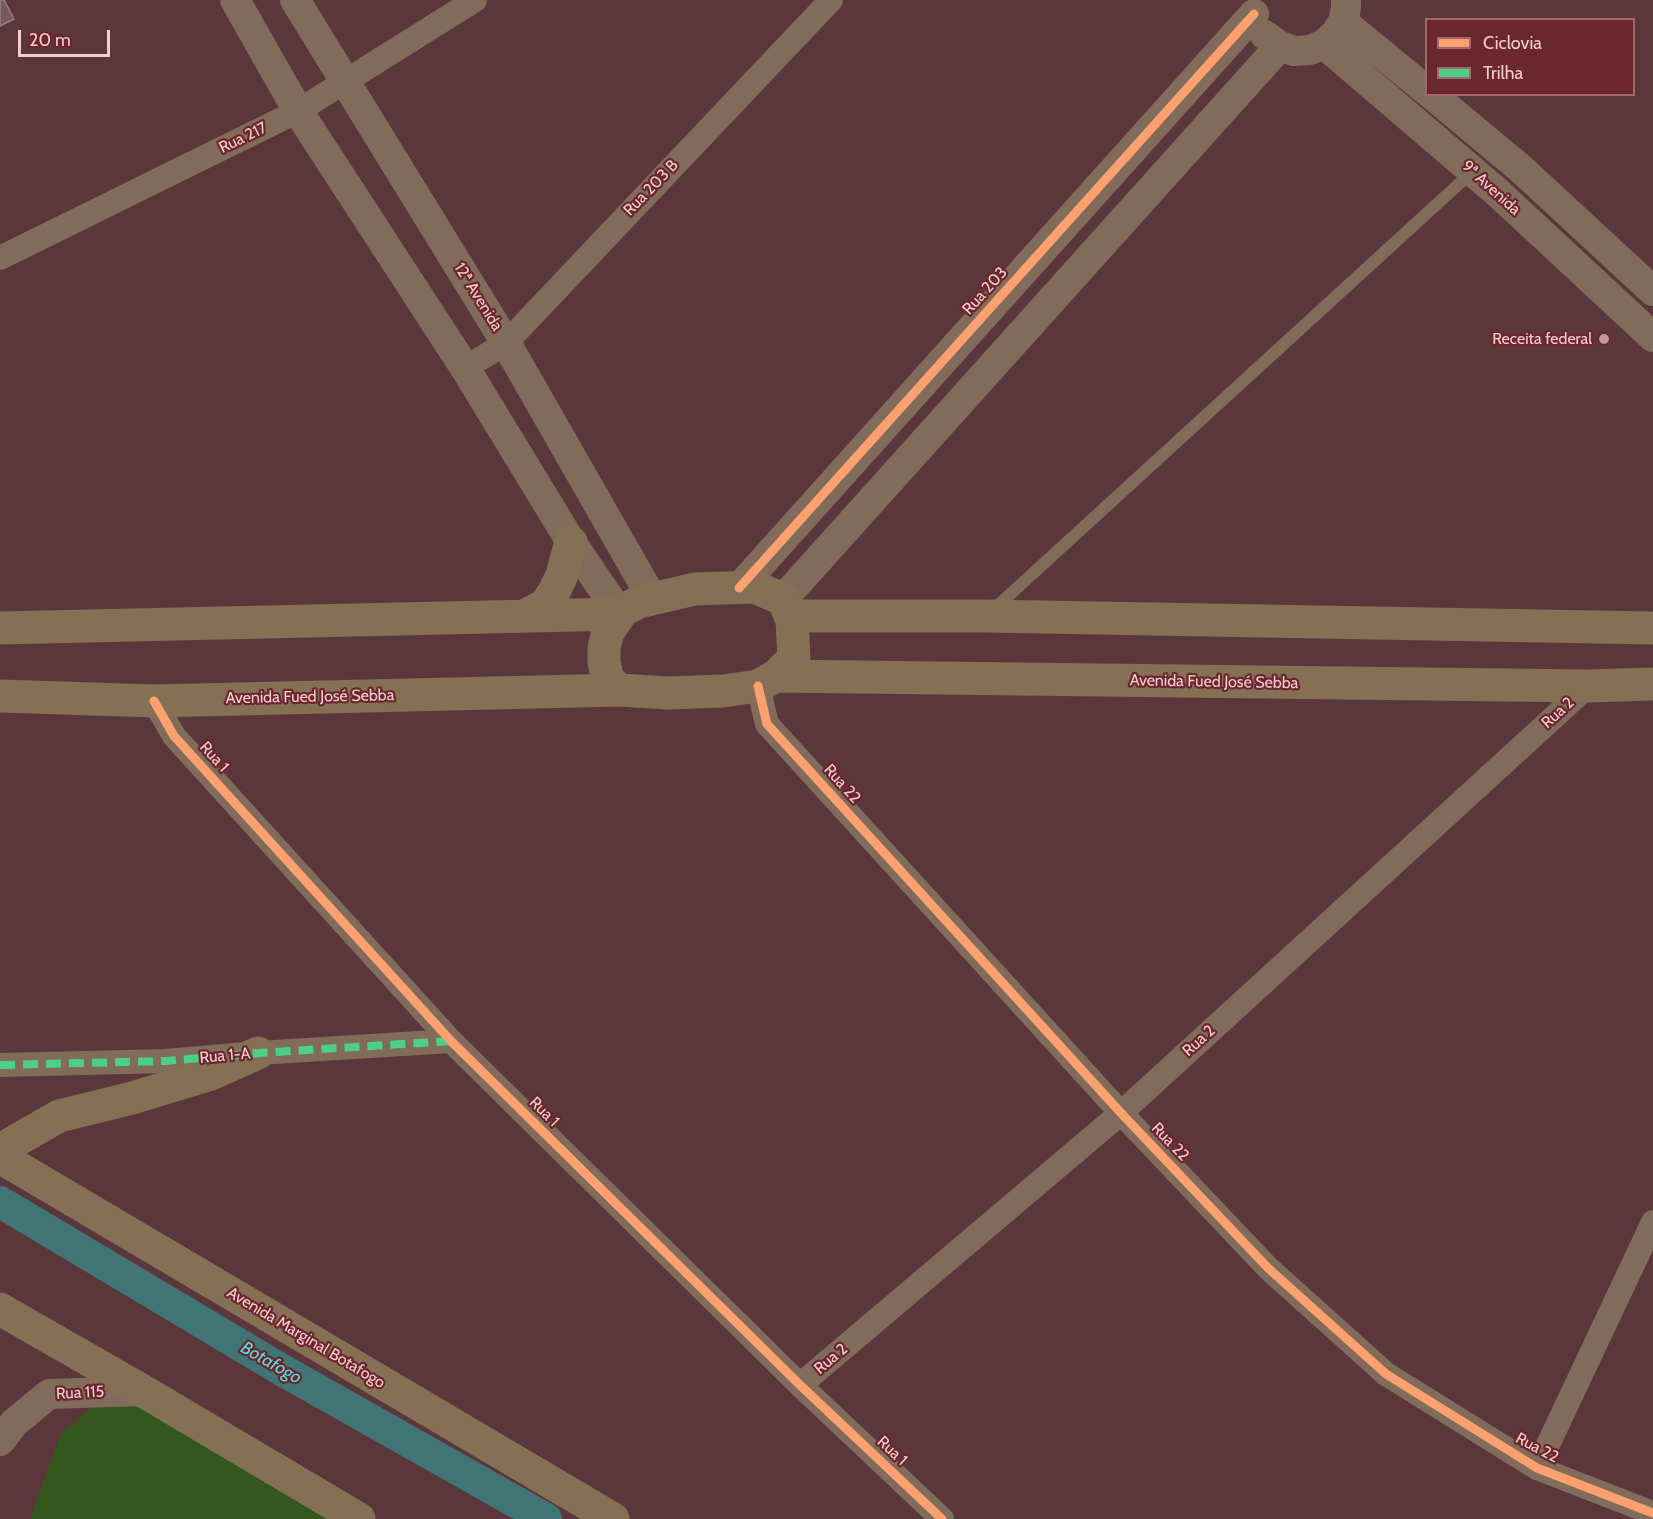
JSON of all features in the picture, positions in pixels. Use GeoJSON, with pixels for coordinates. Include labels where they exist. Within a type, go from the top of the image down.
{"type":"FeatureCollection","features":[{"type":"Feature","properties":{"kind":"main road"},"geometry":{"type":"LineString","coordinates":[[526,615],[545,605],[554,592],[562,575],[571,542]]}},
{"type":"Feature","properties":{"kind":"main road"},"geometry":{"type":"LineString","coordinates":[[620,690],[608,680],[604,662],[608,632],[620,614],[639,602],[695,589],[754,587],[787,608],[986,616],[1653,628]]}},
{"type":"Feature","properties":{"kind":"main road"},"geometry":{"type":"LineString","coordinates":[[767,681],[794,658],[787,608]]}},
{"type":"Feature","properties":{"kind":"main road"},"geometry":{"type":"LineString","coordinates":[[0,628],[620,614]]}},
{"type":"Feature","properties":{"kind":"main road","name":"Avenida Fued José Sebba"},"geometry":{"type":"LineString","coordinates":[[0,696],[154,701],[620,690],[668,693],[723,691],[767,681],[1588,686],[1653,684]]}},
{"type":"Feature","properties":{"kind":"main road"},"geometry":{"type":"LineString","coordinates":[[0,1150],[59,1116],[132,1098],[211,1074],[258,1053]]}},
{"type":"Feature","properties":{"kind":"main road","name":"Avenida Marginal Botafogo"},"geometry":{"type":"LineString","coordinates":[[0,1156],[613,1519]]}},
{"type":"Feature","properties":{"kind":"main road"},"geometry":{"type":"LineString","coordinates":[[0,1309],[144,1390],[359,1519]]}},
{"type":"Feature","properties":{"kind":"street"},"geometry":{"type":"LineString","coordinates":[[235,0],[298,111],[465,368],[571,542],[620,614]]}},
{"type":"Feature","properties":{"kind":"street","name":"12ª Avenida"},"geometry":{"type":"LineString","coordinates":[[295,0],[506,343],[652,598]]}},
{"type":"Feature","properties":{"kind":"street","name":"Rua 217"},"geometry":{"type":"LineString","coordinates":[[0,258],[298,111],[475,0]]}},
{"type":"Feature","properties":{"kind":"street","name":"Rua 203 B"},"geometry":{"type":"LineString","coordinates":[[465,368],[506,343],[831,0]]}},
{"type":"Feature","properties":{"kind":"street"},"geometry":{"type":"LineString","coordinates":[[1253,4],[1259,28],[1280,46],[1294,51],[1310,50],[1338,22],[1425,89]]}},
{"type":"Feature","properties":{"kind":"street","name":"Rua 203"},"geometry":{"type":"LineString","coordinates":[[739,588],[1253,4]]}},
{"type":"Feature","properties":{"kind":"street","name":"9ª Avenida"},"geometry":{"type":"LineString","coordinates":[[1338,22],[1473,171],[1653,337]]}},
{"type":"Feature","properties":{"kind":"street"},"geometry":{"type":"LineString","coordinates":[[787,608],[1280,46]]}},
{"type":"Feature","properties":{"kind":"street","name":"9ª Avenida"},"geometry":{"type":"LineString","coordinates":[[1433,96],[1520,168],[1653,291]]}},
{"type":"Feature","properties":{"kind":"street","name":"Rua 22"},"geometry":{"type":"LineString","coordinates":[[767,681],[767,724],[1121,1113],[1268,1268],[1386,1374],[1537,1468],[1653,1513]]}},
{"type":"Feature","properties":{"kind":"street","name":"Rua 2"},"geometry":{"type":"LineString","coordinates":[[800,1385],[1121,1113],[1588,686]]}},
{"type":"Feature","properties":{"kind":"street","name":"Rua 1"},"geometry":{"type":"LineString","coordinates":[[154,701],[174,735],[451,1041],[800,1385],[942,1519]]}},
{"type":"Feature","properties":{"kind":"street","name":"Rua 1-A"},"geometry":{"type":"LineString","coordinates":[[0,1065],[166,1061],[451,1041]]}},
{"type":"Feature","properties":{"kind":"street"},"geometry":{"type":"LineString","coordinates":[[1537,1468],[1653,1222]]}},
{"type":"Feature","properties":{"kind":"street","name":"Rua 115"},"geometry":{"type":"LineString","coordinates":[[0,1441],[14,1423],[49,1394],[144,1390]]}},
{"type":"Feature","properties":{"kind":"lane"},"geometry":{"type":"LineString","coordinates":[[986,616],[1473,171]]}},
{"type":"Feature","properties":{"kind":"green space"},"geometry":{"type":"Polygon","coordinates":[[[152,1401],[326,1519],[30,1519],[61,1433],[94,1406],[152,1401]]]}},
{"type":"Feature","properties":{"kind":"building"},"geometry":{"type":"Polygon","coordinates":[[[0,0],[4,0],[14,19],[0,26],[0,0]]]}},
{"type":"Feature","properties":{"kind":"waterway","name":"Botafogo"},"geometry":{"type":"LineString","coordinates":[[0,1202],[282,1370],[546,1519]]}},
{"type":"Feature","properties":{"kind":"marked path"},"geometry":{"type":"LineString","coordinates":[[0,1065],[166,1061],[451,1041]]}},
{"type":"Feature","properties":{"kind":"cycle path"},"geometry":{"type":"LineString","coordinates":[[739,588],[1254,14]]}},
{"type":"Feature","properties":{"kind":"cycle path"},"geometry":{"type":"LineString","coordinates":[[758,686],[767,724],[1121,1113],[1268,1268],[1386,1374],[1537,1468],[1653,1513]]}},
{"type":"Feature","properties":{"kind":"cycle path"},"geometry":{"type":"LineString","coordinates":[[154,701],[174,736],[451,1041],[800,1385],[942,1519]]}},
{"type":"Feature","properties":{"kind":"place","name":"Receita federal"},"geometry":{"type":"Point","coordinates":[1604,339]}}]}
